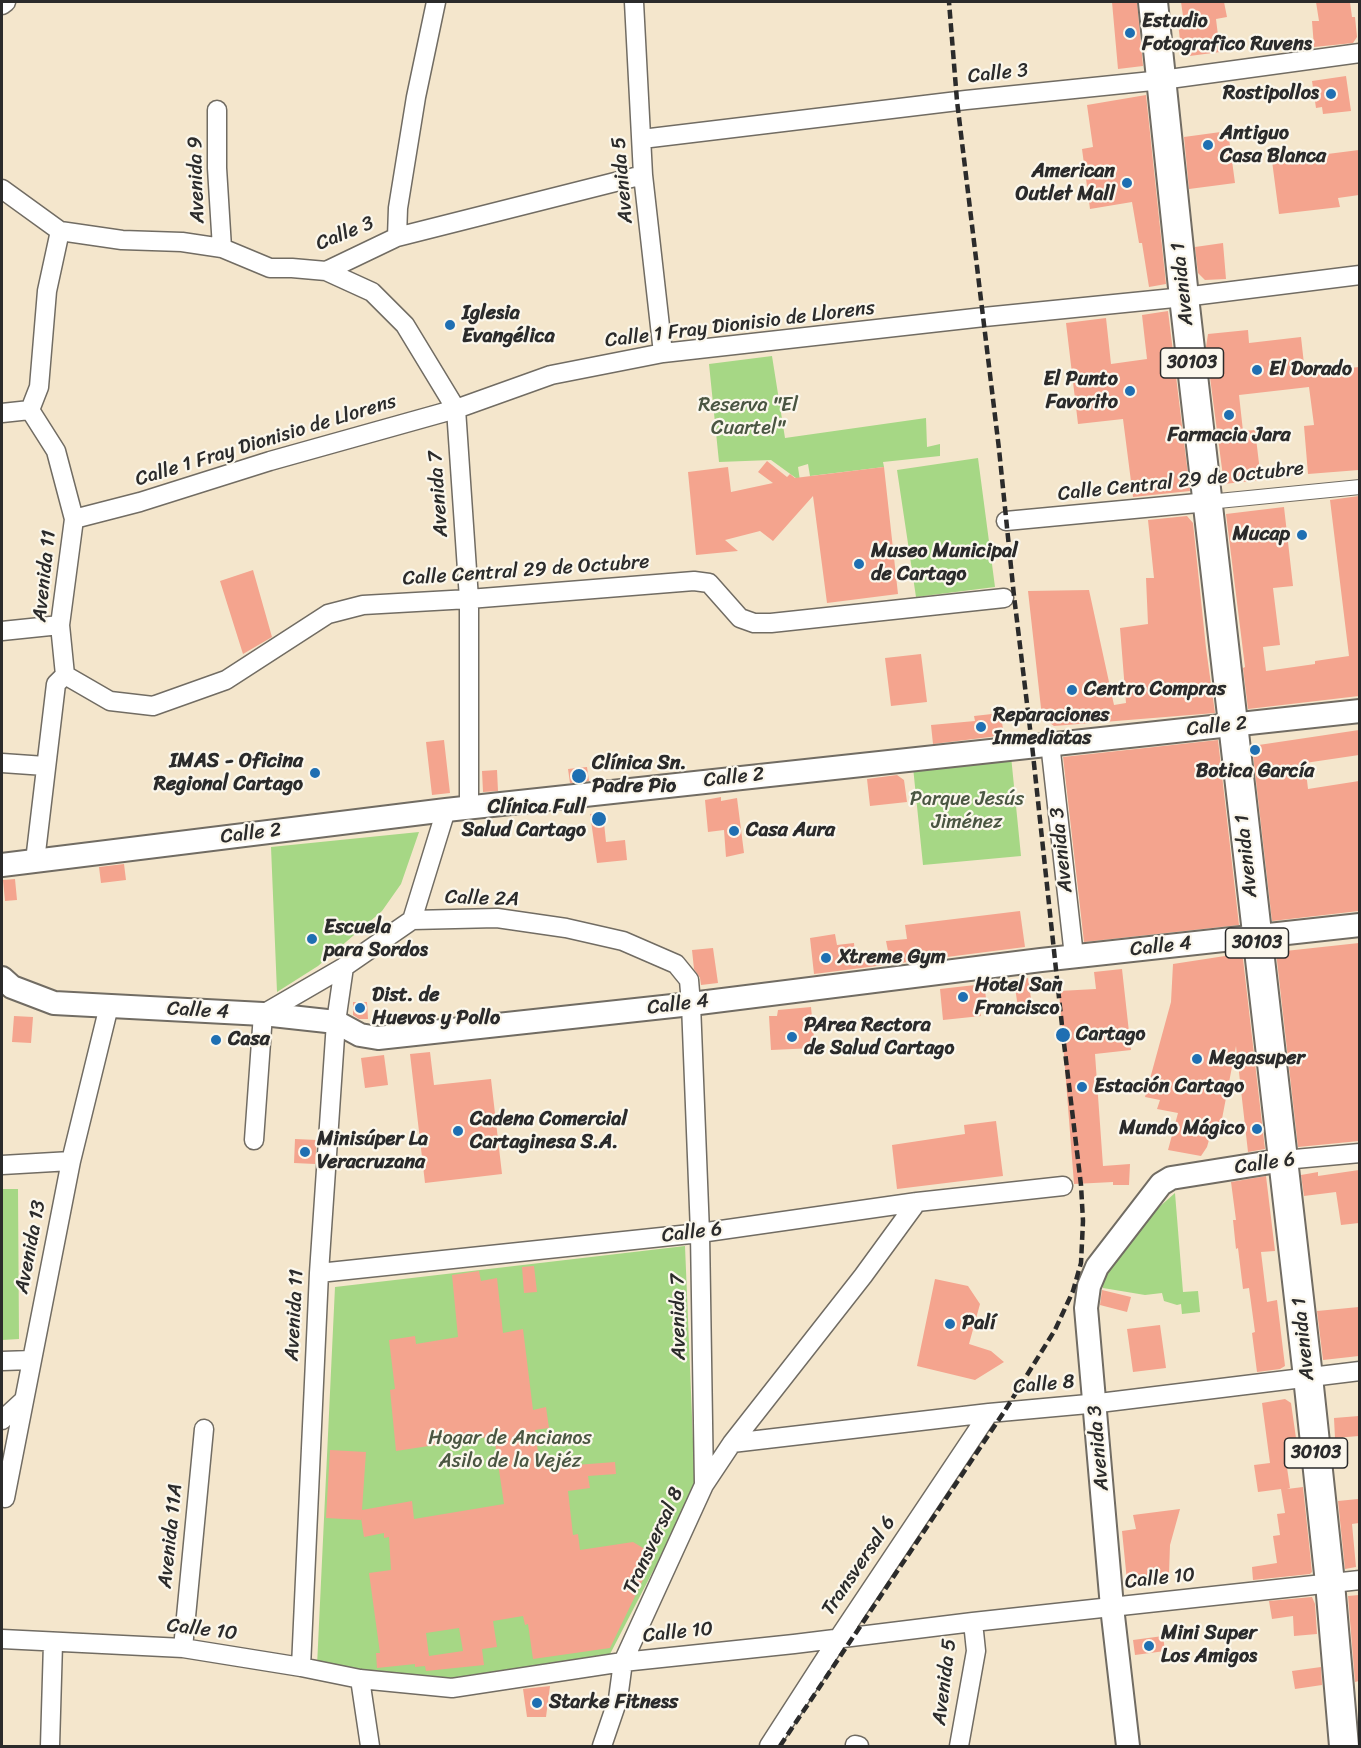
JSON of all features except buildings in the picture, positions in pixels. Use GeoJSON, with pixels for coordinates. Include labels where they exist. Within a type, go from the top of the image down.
{"type":"FeatureCollection","features":[{"type":"Feature","properties":{"kind":"main road","name":"Avenida 1"},"geometry":{"type":"LineString","coordinates":[[1153,2],[1184,297],[1308,1377],[1330,1583],[1344,1746]]}},
{"type":"Feature","properties":{"kind":"street"},"geometry":{"type":"LineString","coordinates":[[2,5],[6,2]]}},
{"type":"Feature","properties":{"kind":"street"},"geometry":{"type":"LineString","coordinates":[[397,237],[398,208],[416,97],[436,2]]}},
{"type":"Feature","properties":{"kind":"street","name":"Avenida 5"},"geometry":{"type":"LineString","coordinates":[[634,2],[643,175],[663,354]]}},
{"type":"Feature","properties":{"kind":"street","name":"Calle 3"},"geometry":{"type":"LineString","coordinates":[[642,139],[966,100],[1162,80],[1359,53]]}},
{"type":"Feature","properties":{"kind":"street","name":"Avenida 9"},"geometry":{"type":"LineString","coordinates":[[218,110],[217,168],[222,248]]}},
{"type":"Feature","properties":{"kind":"street","name":"Calle 3"},"geometry":{"type":"LineString","coordinates":[[60,231],[122,240],[182,242],[222,248],[270,268],[326,271],[397,237],[643,175]]}},
{"type":"Feature","properties":{"kind":"street"},"geometry":{"type":"LineString","coordinates":[[2,189],[60,231],[47,291],[39,387],[30,410],[2,413]]}},
{"type":"Feature","properties":{"kind":"street","name":"Avenida 7"},"geometry":{"type":"LineString","coordinates":[[326,271],[372,292],[405,325],[456,409],[469,599],[469,807]]}},
{"type":"Feature","properties":{"kind":"street","name":"Calle 1 Fray Dionisio de Llorens"},"geometry":{"type":"LineString","coordinates":[[74,519],[140,502],[270,461],[456,409],[551,375],[663,354],[984,317],[1184,297],[1359,275]]}},
{"type":"Feature","properties":{"kind":"street","name":"Avenida 11"},"geometry":{"type":"LineString","coordinates":[[30,410],[56,451],[74,519],[60,625],[65,675],[56,684],[34,861]]}},
{"type":"Feature","properties":{"kind":"street","name":"Calle Central 29 de Octubre"},"geometry":{"type":"LineString","coordinates":[[1006,521],[1359,487]]}},
{"type":"Feature","properties":{"kind":"street","name":"Calle Central 29 de Octubre"},"geometry":{"type":"LineString","coordinates":[[65,675],[110,701],[153,706],[226,680],[328,614],[363,605],[694,581],[709,583],[740,618],[754,623],[771,623],[1004,598]]}},
{"type":"Feature","properties":{"kind":"street"},"geometry":{"type":"LineString","coordinates":[[2,631],[60,625]]}},
{"type":"Feature","properties":{"kind":"street","name":"Calle 2"},"geometry":{"type":"LineString","coordinates":[[2,865],[469,807],[1359,711]]}},
{"type":"Feature","properties":{"kind":"street","name":"Avenida 3"},"geometry":{"type":"LineString","coordinates":[[1050,743],[1074,956]]}},
{"type":"Feature","properties":{"kind":"street"},"geometry":{"type":"LineString","coordinates":[[2,763],[45,766]]}},
{"type":"Feature","properties":{"kind":"street"},"geometry":{"type":"LineString","coordinates":[[254,1140],[263,1014],[344,967],[412,920],[446,810]]}},
{"type":"Feature","properties":{"kind":"street","name":"Calle 2A"},"geometry":{"type":"LineString","coordinates":[[412,920],[497,918],[566,928],[622,941],[676,964],[689,980],[691,1004]]}},
{"type":"Feature","properties":{"kind":"street","name":"Calle 4"},"geometry":{"type":"LineString","coordinates":[[5,984],[54,1003],[263,1014],[336,1022],[360,1035],[378,1038],[691,1004],[1074,956],[1359,925]]}},
{"type":"Feature","properties":{"kind":"street","name":"Avenida 11"},"geometry":{"type":"LineString","coordinates":[[301,1667],[319,1273],[336,1022],[344,967]]}},
{"type":"Feature","properties":{"kind":"street","name":"Avenida 7"},"geometry":{"type":"LineString","coordinates":[[691,1004],[700,1233],[704,1485]]}},
{"type":"Feature","properties":{"kind":"street","name":"Avenida 13"},"geometry":{"type":"LineString","coordinates":[[5,1498],[71,1161],[108,1006]]}},
{"type":"Feature","properties":{"kind":"street","name":"Calle 6"},"geometry":{"type":"LineString","coordinates":[[1171,1178],[1284,1160],[1359,1153]]}},
{"type":"Feature","properties":{"kind":"street"},"geometry":{"type":"LineString","coordinates":[[2,1165],[71,1161]]}},
{"type":"Feature","properties":{"kind":"street","name":"Avenida 3"},"geometry":{"type":"LineString","coordinates":[[1128,1746],[1112,1607],[1086,1308],[1089,1286],[1097,1267],[1161,1184],[1171,1178]]}},
{"type":"Feature","properties":{"kind":"street","name":"Calle 6"},"geometry":{"type":"LineString","coordinates":[[319,1273],[700,1233],[917,1202],[1063,1186]]}},
{"type":"Feature","properties":{"kind":"street"},"geometry":{"type":"LineString","coordinates":[[732,1443],[863,1276],[917,1202]]}},
{"type":"Feature","properties":{"kind":"street"},"geometry":{"type":"LineString","coordinates":[[2,1361],[32,1360]]}},
{"type":"Feature","properties":{"kind":"street","name":"Calle 8"},"geometry":{"type":"LineString","coordinates":[[732,1443],[1359,1371]]}},
{"type":"Feature","properties":{"kind":"street"},"geometry":{"type":"LineString","coordinates":[[2,1420],[24,1400]]}},
{"type":"Feature","properties":{"kind":"street","name":"Transversal 6"},"geometry":{"type":"LineString","coordinates":[[769,1746],[989,1413]]}},
{"type":"Feature","properties":{"kind":"street","name":"Avenida 11A"},"geometry":{"type":"LineString","coordinates":[[183,1648],[204,1429]]}},
{"type":"Feature","properties":{"kind":"street","name":"Transversal 8"},"geometry":{"type":"LineString","coordinates":[[602,1746],[618,1699],[623,1662],[704,1485],[732,1443]]}},
{"type":"Feature","properties":{"kind":"street","name":"Calle 10"},"geometry":{"type":"LineString","coordinates":[[2,1639],[183,1648],[360,1679],[452,1688],[623,1662],[1359,1580]]}},
{"type":"Feature","properties":{"kind":"street","name":"Avenida 5"},"geometry":{"type":"LineString","coordinates":[[959,1746],[976,1651],[973,1622]]}},
{"type":"Feature","properties":{"kind":"street"},"geometry":{"type":"LineString","coordinates":[[50,1746],[53,1643]]}},
{"type":"Feature","properties":{"kind":"street"},"geometry":{"type":"LineString","coordinates":[[360,1679],[370,1746]]}},
{"type":"Feature","properties":{"kind":"green space","name":"Reserva \"El Cuartel\""},"geometry":{"type":"Polygon","coordinates":[[[772,356],[785,438],[926,418],[927,447],[940,444],[940,456],[883,462],[884,467],[810,476],[808,464],[798,467],[800,481],[771,460],[719,462],[709,364],[772,356]]]}},
{"type":"Feature","properties":{"kind":"green space"},"geometry":{"type":"Polygon","coordinates":[[[978,458],[995,587],[916,597],[897,470],[978,458]]]}},
{"type":"Feature","properties":{"kind":"green space","name":"Parque Jesús Jiménez"},"geometry":{"type":"Polygon","coordinates":[[[1011,756],[1021,856],[923,865],[913,767],[1011,756]]]}},
{"type":"Feature","properties":{"kind":"green space","name":"Escuela para Sordos"},"geometry":{"type":"Polygon","coordinates":[[[419,832],[401,884],[382,911],[318,966],[277,992],[271,847],[419,832]]]}},
{"type":"Feature","properties":{"kind":"green space"},"geometry":{"type":"Polygon","coordinates":[[[2,1189],[18,1189],[19,1339],[2,1340],[2,1189]]]}},
{"type":"Feature","properties":{"kind":"green space"},"geometry":{"type":"Polygon","coordinates":[[[1175,1193],[1183,1292],[1198,1291],[1200,1312],[1182,1314],[1181,1304],[1164,1301],[1162,1293],[1145,1295],[1103,1288],[1108,1271],[1149,1216],[1175,1193]]]}},
{"type":"Feature","properties":{"kind":"green space","name":"Hogar de Ancianos Asilo de la Vejéz"},"geometry":{"type":"Polygon","coordinates":[[[685,1246],[695,1490],[609,1656],[435,1680],[317,1666],[335,1287],[685,1246]]]}},
{"type":"Feature","properties":{"kind":"railway"},"geometry":{"type":"LineString","coordinates":[[780,1746],[1004,1412],[1055,1330],[1073,1291],[1081,1263],[1083,1221],[1081,1185],[999,449],[957,101],[949,2]]}},
{"type":"Feature","properties":{"kind":"place","name":"Estudio Fotografico Ruvens"},"geometry":{"type":"Point","coordinates":[1130,33]}},
{"type":"Feature","properties":{"kind":"place","name":"Rostipollos"},"geometry":{"type":"Point","coordinates":[1331,94]}},
{"type":"Feature","properties":{"kind":"place","name":"Antiguo Casa Blanca"},"geometry":{"type":"Point","coordinates":[1208,145]}},
{"type":"Feature","properties":{"kind":"place","name":"American Outlet Mall"},"geometry":{"type":"Point","coordinates":[1127,183]}},
{"type":"Feature","properties":{"kind":"place","name":"Iglesia Evangélica"},"geometry":{"type":"Point","coordinates":[450,325]}},
{"type":"Feature","properties":{"kind":"place","name":"El Dorado"},"geometry":{"type":"Point","coordinates":[1257,370]}},
{"type":"Feature","properties":{"kind":"place","name":"El Punto Favorito"},"geometry":{"type":"Point","coordinates":[1130,391]}},
{"type":"Feature","properties":{"kind":"place","name":"Farmacia Jara"},"geometry":{"type":"Point","coordinates":[1229,415]}},
{"type":"Feature","properties":{"kind":"place","name":"Mucap"},"geometry":{"type":"Point","coordinates":[1302,535]}},
{"type":"Feature","properties":{"kind":"place","name":"Museo Municipal de Cartago"},"geometry":{"type":"Point","coordinates":[859,564]}},
{"type":"Feature","properties":{"kind":"place","name":"Centro Compras"},"geometry":{"type":"Point","coordinates":[1072,690]}},
{"type":"Feature","properties":{"kind":"place","name":"Reparaciones Inmediatas"},"geometry":{"type":"Point","coordinates":[981,727]}},
{"type":"Feature","properties":{"kind":"place","name":"Botica García"},"geometry":{"type":"Point","coordinates":[1255,750]}},
{"type":"Feature","properties":{"kind":"place","name":"IMAS - Oficina Regional Cartago"},"geometry":{"type":"Point","coordinates":[315,773]}},
{"type":"Feature","properties":{"kind":"place","name":"Clínica Sn. Padre Pio"},"geometry":{"type":"Point","coordinates":[579,776]}},
{"type":"Feature","properties":{"kind":"place","name":"Clínica Full Salud Cartago"},"geometry":{"type":"Point","coordinates":[599,819]}},
{"type":"Feature","properties":{"kind":"place","name":"Casa Aura"},"geometry":{"type":"Point","coordinates":[734,831]}},
{"type":"Feature","properties":{"kind":"place","name":"Escuela para Sordos"},"geometry":{"type":"Point","coordinates":[312,939]}},
{"type":"Feature","properties":{"kind":"place","name":"Xtreme Gym"},"geometry":{"type":"Point","coordinates":[826,958]}},
{"type":"Feature","properties":{"kind":"place","name":"Hotel San Francisco"},"geometry":{"type":"Point","coordinates":[963,997]}},
{"type":"Feature","properties":{"kind":"place","name":"Dist. de Huevos y Pollo"},"geometry":{"type":"Point","coordinates":[360,1008]}},
{"type":"Feature","properties":{"kind":"place","name":"Cartago"},"geometry":{"type":"Point","coordinates":[1063,1035]}},
{"type":"Feature","properties":{"kind":"place","name":"PArea Rectora de Salud Cartago"},"geometry":{"type":"Point","coordinates":[792,1037]}},
{"type":"Feature","properties":{"kind":"place","name":"Casa"},"geometry":{"type":"Point","coordinates":[216,1040]}},
{"type":"Feature","properties":{"kind":"place","name":"Megasuper"},"geometry":{"type":"Point","coordinates":[1197,1059]}},
{"type":"Feature","properties":{"kind":"place","name":"Estación Cartago"},"geometry":{"type":"Point","coordinates":[1082,1087]}},
{"type":"Feature","properties":{"kind":"place","name":"Mundo Mágico"},"geometry":{"type":"Point","coordinates":[1257,1129]}},
{"type":"Feature","properties":{"kind":"place","name":"Cadena Comercial Cartaginesa S.A."},"geometry":{"type":"Point","coordinates":[458,1131]}},
{"type":"Feature","properties":{"kind":"place","name":"Minisúper La Veracruzana"},"geometry":{"type":"Point","coordinates":[305,1152]}},
{"type":"Feature","properties":{"kind":"place","name":"Palí"},"geometry":{"type":"Point","coordinates":[950,1324]}},
{"type":"Feature","properties":{"kind":"place","name":"Mini Super Los Amigos"},"geometry":{"type":"Point","coordinates":[1149,1646]}},
{"type":"Feature","properties":{"kind":"place","name":"Starke Fitness"},"geometry":{"type":"Point","coordinates":[537,1703]}}]}
